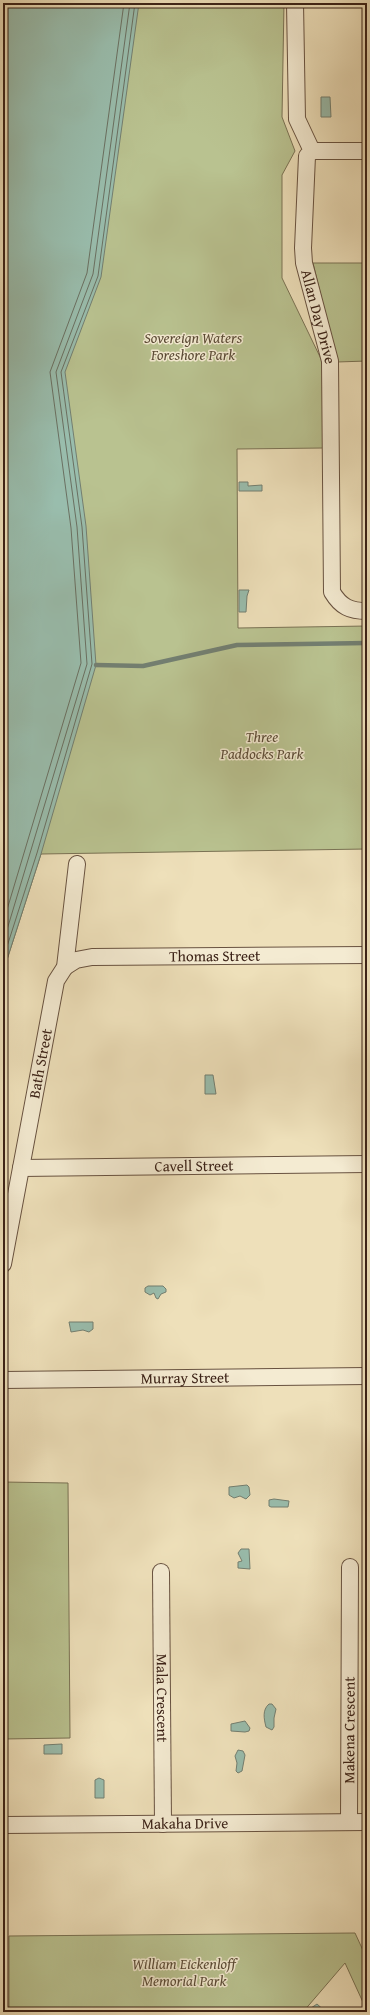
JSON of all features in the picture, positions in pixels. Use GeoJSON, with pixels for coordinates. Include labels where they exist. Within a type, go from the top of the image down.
{"type":"FeatureCollection","features":[{"type":"Feature","properties":{"kind":"street"},"geometry":{"type":"LineString","coordinates":[[295,3],[296,118],[312,151],[367,151]]}},
{"type":"Feature","properties":{"kind":"street","name":"Allan Day Drive"},"geometry":{"type":"LineString","coordinates":[[312,151],[307,156],[303,248],[304,263],[312,301],[330,361],[332,592],[343,607],[354,611],[367,611]]}},
{"type":"Feature","properties":{"kind":"street","name":"Bath Street"},"geometry":{"type":"LineString","coordinates":[[3,1264],[56,981],[65,967],[77,864]]}},
{"type":"Feature","properties":{"kind":"street","name":"Thomas Street"},"geometry":{"type":"LineString","coordinates":[[65,967],[76,960],[92,957],[367,955]]}},
{"type":"Feature","properties":{"kind":"street","name":"Cavell Street"},"geometry":{"type":"LineString","coordinates":[[21,1168],[367,1164]]}},
{"type":"Feature","properties":{"kind":"street","name":"Murray Street"},"geometry":{"type":"LineString","coordinates":[[3,1380],[367,1376]]}},
{"type":"Feature","properties":{"kind":"street","name":"Makena Crescent"},"geometry":{"type":"LineString","coordinates":[[349,1822],[350,1567]]}},
{"type":"Feature","properties":{"kind":"street","name":"Mala Crescent"},"geometry":{"type":"LineString","coordinates":[[160,1572],[163,1824]]}},
{"type":"Feature","properties":{"kind":"street","name":"Makaha Drive"},"geometry":{"type":"LineString","coordinates":[[3,1825],[367,1822]]}},
{"type":"Feature","properties":{"kind":"green space"},"geometry":{"type":"Polygon","coordinates":[[[3,3],[284,3],[282,117],[295,151],[282,175],[282,278],[323,363],[323,448],[237,449],[238,628],[367,626],[367,849],[41,854],[3,972],[3,3]]]}},
{"type":"Feature","properties":{"kind":"green space"},"geometry":{"type":"Polygon","coordinates":[[[313,263],[367,263],[367,361],[337,362],[313,263]]]}},
{"type":"Feature","properties":{"kind":"green space"},"geometry":{"type":"Polygon","coordinates":[[[3,1482],[68,1483],[70,1738],[3,1739],[3,1482]]]}},
{"type":"Feature","properties":{"kind":"green space","name":"William Eickenloff Memorial Park"},"geometry":{"type":"Polygon","coordinates":[[[355,1933],[367,1959],[367,2011],[345,1963],[303,2012],[9,2012],[9,1936],[355,1933]]]}},
{"type":"Feature","properties":{"kind":"water"},"geometry":{"type":"Polygon","coordinates":[[[3,3],[139,3],[101,277],[65,372],[86,526],[96,665],[41,854],[3,972],[3,3]]]}},
{"type":"Feature","properties":{"kind":"water"},"geometry":{"type":"Polygon","coordinates":[[[321,97],[330,97],[331,117],[321,117],[321,97]]]}},
{"type":"Feature","properties":{"kind":"water"},"geometry":{"type":"Polygon","coordinates":[[[239,482],[248,482],[248,486],[262,485],[262,491],[239,491],[239,482]]]}},
{"type":"Feature","properties":{"kind":"water"},"geometry":{"type":"Polygon","coordinates":[[[239,590],[249,590],[246,612],[239,612],[239,590]]]}},
{"type":"Feature","properties":{"kind":"water"},"geometry":{"type":"Polygon","coordinates":[[[205,1075],[213,1075],[216,1094],[205,1094],[205,1075]]]}},
{"type":"Feature","properties":{"kind":"water"},"geometry":{"type":"Polygon","coordinates":[[[148,1286],[163,1286],[166,1289],[166,1292],[161,1294],[158,1299],[154,1293],[150,1295],[145,1292],[145,1288],[148,1286]]]}},
{"type":"Feature","properties":{"kind":"water"},"geometry":{"type":"Polygon","coordinates":[[[69,1322],[93,1322],[93,1329],[89,1332],[83,1330],[71,1332],[69,1322]]]}},
{"type":"Feature","properties":{"kind":"water"},"geometry":{"type":"Polygon","coordinates":[[[247,1485],[249,1487],[250,1495],[246,1499],[240,1496],[234,1498],[229,1495],[229,1487],[247,1485]]]}},
{"type":"Feature","properties":{"kind":"water"},"geometry":{"type":"Polygon","coordinates":[[[274,1499],[289,1501],[288,1507],[269,1506],[269,1500],[274,1499]]]}},
{"type":"Feature","properties":{"kind":"water"},"geometry":{"type":"Polygon","coordinates":[[[241,1549],[249,1549],[250,1569],[238,1568],[238,1562],[242,1561],[238,1553],[241,1549]]]}},
{"type":"Feature","properties":{"kind":"water"},"geometry":{"type":"Polygon","coordinates":[[[269,1704],[272,1704],[276,1709],[274,1727],[272,1730],[266,1727],[264,1718],[265,1709],[269,1704]]]}},
{"type":"Feature","properties":{"kind":"water"},"geometry":{"type":"Polygon","coordinates":[[[245,1721],[250,1728],[249,1731],[231,1731],[231,1724],[245,1721]]]}},
{"type":"Feature","properties":{"kind":"water"},"geometry":{"type":"Polygon","coordinates":[[[62,1744],[62,1754],[44,1754],[44,1745],[62,1744]]]}},
{"type":"Feature","properties":{"kind":"water"},"geometry":{"type":"Polygon","coordinates":[[[238,1750],[243,1751],[245,1755],[242,1771],[238,1773],[236,1771],[237,1763],[235,1756],[238,1750]]]}},
{"type":"Feature","properties":{"kind":"water"},"geometry":{"type":"Polygon","coordinates":[[[99,1778],[104,1780],[104,1798],[95,1798],[95,1780],[99,1778]]]}},
{"type":"Feature","properties":{"kind":"water"},"geometry":{"type":"Polygon","coordinates":[[[317,2004],[326,2012],[312,2011],[311,2008],[317,2004]]]}},
{"type":"Feature","properties":{"kind":"waterway"},"geometry":{"type":"LineString","coordinates":[[96,665],[143,666],[237,645],[367,643]]}},
{"type":"Feature","properties":{"kind":"park label","name":"Sovereign Waters Foreshore Park"},"geometry":{"type":"Point","coordinates":[193,346]}},
{"type":"Feature","properties":{"kind":"park label","name":"Three Paddocks Park"},"geometry":{"type":"Point","coordinates":[262,746]}}]}
